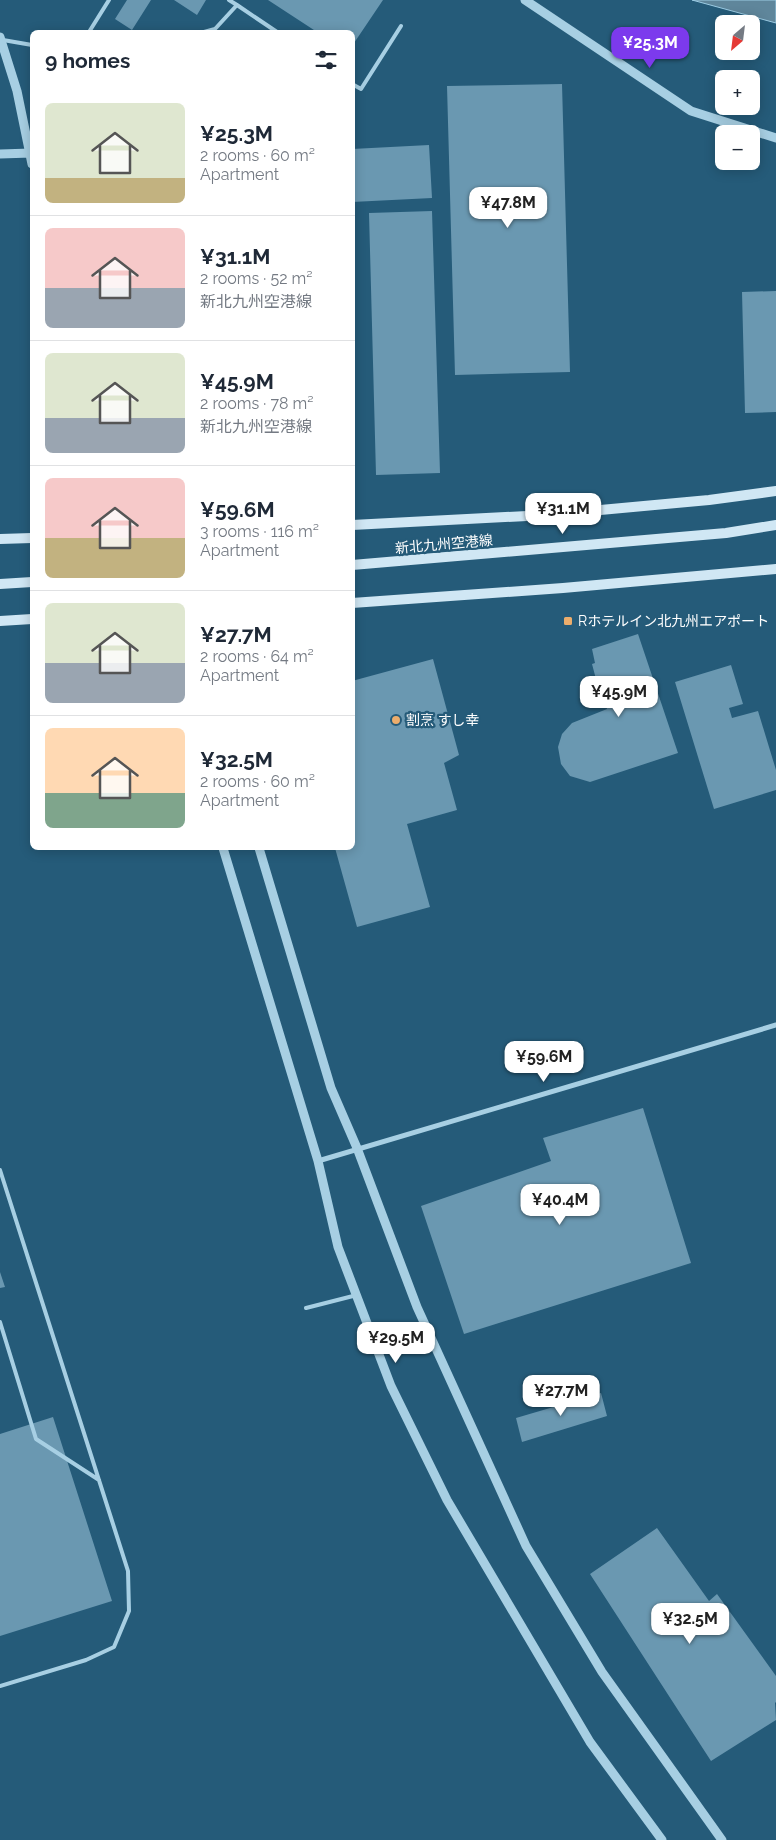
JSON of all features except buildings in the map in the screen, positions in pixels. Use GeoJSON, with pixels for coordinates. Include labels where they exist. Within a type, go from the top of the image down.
{"type":"FeatureCollection","features":[{"type":"Feature","properties":{"kind":"main road","name":"新北九州空港線"},"geometry":{"type":"LineString","coordinates":[[355,525],[546,516],[709,500],[776,491]]}},
{"type":"Feature","properties":{"kind":"main road","name":"新北九州空港線"},"geometry":{"type":"LineString","coordinates":[[355,565],[726,533],[776,524]]}},
{"type":"Feature","properties":{"kind":"main road"},"geometry":{"type":"LineString","coordinates":[[0,539],[30,538]]}},
{"type":"Feature","properties":{"kind":"main road"},"geometry":{"type":"LineString","coordinates":[[355,603],[563,588],[776,569]]}},
{"type":"Feature","properties":{"kind":"main road"},"geometry":{"type":"LineString","coordinates":[[0,584],[30,582]]}},
{"type":"Feature","properties":{"kind":"main road"},"geometry":{"type":"LineString","coordinates":[[0,621],[30,619]]}},
{"type":"Feature","properties":{"kind":"street"},"geometry":{"type":"LineString","coordinates":[[525,0],[691,111],[776,138]]}},
{"type":"Feature","properties":{"kind":"street"},"geometry":{"type":"LineString","coordinates":[[0,38],[30,146]]}},
{"type":"Feature","properties":{"kind":"street"},"geometry":{"type":"LineString","coordinates":[[0,154],[30,154]]}},
{"type":"Feature","properties":{"kind":"street"},"geometry":{"type":"LineString","coordinates":[[224,850],[318,1161],[338,1247],[391,1386],[447,1500],[590,1742],[662,1840]]}},
{"type":"Feature","properties":{"kind":"street"},"geometry":{"type":"LineString","coordinates":[[260,850],[331,1088],[357,1148],[417,1307],[526,1546],[602,1672],[722,1840]]}},
{"type":"Feature","properties":{"kind":"street"},"geometry":{"type":"LineString","coordinates":[[318,1161],[776,1025]]}},
{"type":"Feature","properties":{"kind":"lane"},"geometry":{"type":"LineString","coordinates":[[90,30],[109,0]]}},
{"type":"Feature","properties":{"kind":"lane"},"geometry":{"type":"LineString","coordinates":[[230,0],[274,30]]}},
{"type":"Feature","properties":{"kind":"lane"},"geometry":{"type":"LineString","coordinates":[[211,30],[215,29],[237,5]]}},
{"type":"Feature","properties":{"kind":"lane"},"geometry":{"type":"LineString","coordinates":[[355,86],[361,89],[401,26]]}},
{"type":"Feature","properties":{"kind":"lane"},"geometry":{"type":"LineString","coordinates":[[0,38],[30,45]]}},
{"type":"Feature","properties":{"kind":"lane"},"geometry":{"type":"LineString","coordinates":[[0,1170],[128,1571],[129,1611],[114,1647],[86,1660],[0,1686]]}},
{"type":"Feature","properties":{"kind":"lane"},"geometry":{"type":"LineString","coordinates":[[306,1308],[356,1295]]}},
{"type":"Feature","properties":{"kind":"lane"},"geometry":{"type":"LineString","coordinates":[[0,1322],[36,1439],[99,1480]]}},
{"type":"Feature","properties":{"kind":"water"},"geometry":{"type":"Polygon","coordinates":[[[692,0],[776,0],[776,23],[760,19],[760,15],[747,15],[692,0]]]}},
{"type":"Feature","properties":{"kind":"place","name":"Rホテルイン北九州エアポート"},"geometry":{"type":"Point","coordinates":[568,621]}},
{"type":"Feature","properties":{"kind":"place","name":"割烹 すし幸"},"geometry":{"type":"Point","coordinates":[396,720]}}]}
